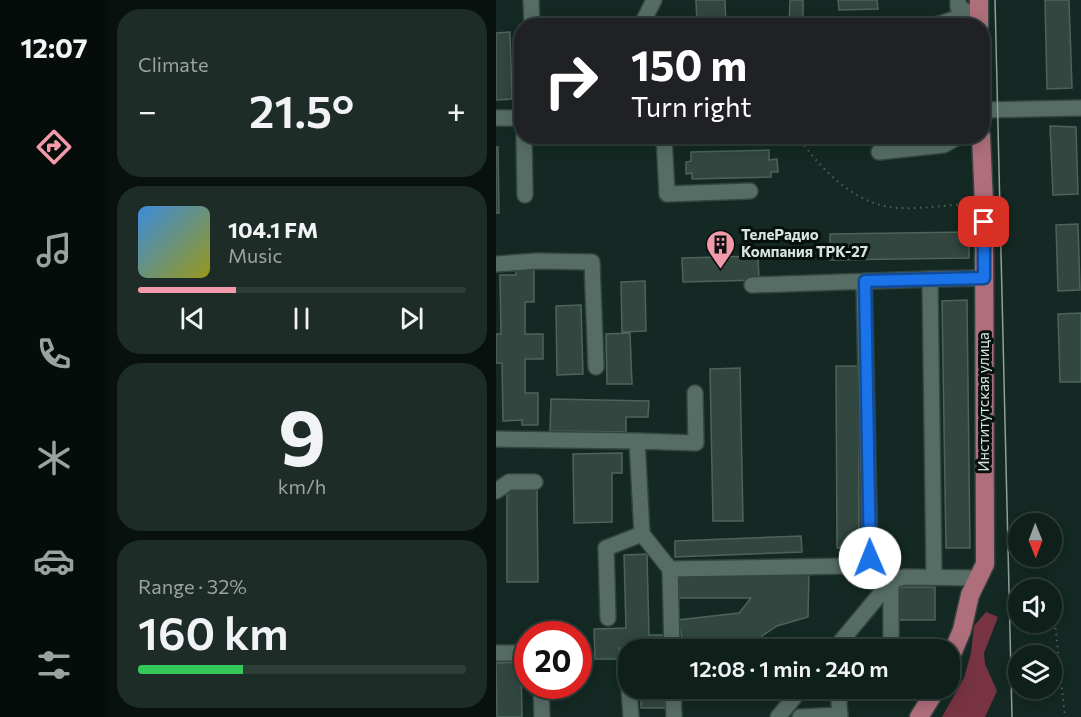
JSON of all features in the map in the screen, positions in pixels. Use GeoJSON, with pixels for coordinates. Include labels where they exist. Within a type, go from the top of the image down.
{"type":"FeatureCollection","features":[{"type":"Feature","properties":{"kind":"main road","name":"Институтская улица"},"geometry":{"type":"LineString","coordinates":[[958,639],[970,595],[985,564],[984,203],[981,144]]}},
{"type":"Feature","properties":{"kind":"main road"},"geometry":{"type":"LineString","coordinates":[[919,717],[930,699]]}},
{"type":"Feature","properties":{"kind":"street"},"geometry":{"type":"LineString","coordinates":[[532,0],[532,18]]}},
{"type":"Feature","properties":{"kind":"street"},"geometry":{"type":"LineString","coordinates":[[645,18],[654,0]]}},
{"type":"Feature","properties":{"kind":"street"},"geometry":{"type":"LineString","coordinates":[[958,0],[958,7],[977,14]]}},
{"type":"Feature","properties":{"kind":"street"},"geometry":{"type":"LineString","coordinates":[[962,18],[977,14]]}},
{"type":"Feature","properties":{"kind":"street"},"geometry":{"type":"LineString","coordinates":[[990,110],[1081,108]]}},
{"type":"Feature","properties":{"kind":"street"},"geometry":{"type":"LineString","coordinates":[[496,118],[514,118]]}},
{"type":"Feature","properties":{"kind":"street"},"geometry":{"type":"LineString","coordinates":[[524,144],[525,195]]}},
{"type":"Feature","properties":{"kind":"street"},"geometry":{"type":"LineString","coordinates":[[664,144],[667,194],[750,191]]}},
{"type":"Feature","properties":{"kind":"street"},"geometry":{"type":"LineString","coordinates":[[879,152],[946,144]]}},
{"type":"Feature","properties":{"kind":"street"},"geometry":{"type":"LineString","coordinates":[[496,264],[537,261],[592,262],[596,368]]}},
{"type":"Feature","properties":{"kind":"street"},"geometry":{"type":"LineString","coordinates":[[752,285],[984,278]]}},
{"type":"Feature","properties":{"kind":"street"},"geometry":{"type":"LineString","coordinates":[[930,279],[934,577]]}},
{"type":"Feature","properties":{"kind":"street"},"geometry":{"type":"LineString","coordinates":[[670,568],[847,566],[870,558],[865,281]]}},
{"type":"Feature","properties":{"kind":"street"},"geometry":{"type":"LineString","coordinates":[[496,438],[696,443],[695,393]]}},
{"type":"Feature","properties":{"kind":"street"},"geometry":{"type":"LineString","coordinates":[[637,441],[642,534],[670,568],[672,639]]}},
{"type":"Feature","properties":{"kind":"street"},"geometry":{"type":"LineString","coordinates":[[496,491],[509,482],[535,482]]}},
{"type":"Feature","properties":{"kind":"street"},"geometry":{"type":"LineString","coordinates":[[608,618],[606,548],[642,534]]}},
{"type":"Feature","properties":{"kind":"street"},"geometry":{"type":"LineString","coordinates":[[843,639],[891,581],[904,578],[979,578]]}},
{"type":"Feature","properties":{"kind":"street"},"geometry":{"type":"LineString","coordinates":[[891,581],[891,639]]}},
{"type":"Feature","properties":{"kind":"street"},"geometry":{"type":"LineString","coordinates":[[496,653],[514,653]]}},
{"type":"Feature","properties":{"kind":"street"},"geometry":{"type":"LineString","coordinates":[[541,699],[542,717]]}},
{"type":"Feature","properties":{"kind":"street"},"geometry":{"type":"LineString","coordinates":[[630,699],[631,717]]}},
{"type":"Feature","properties":{"kind":"street"},"geometry":{"type":"LineString","coordinates":[[673,699],[674,717]]}},
{"type":"Feature","properties":{"kind":"street"},"geometry":{"type":"LineString","coordinates":[[778,717],[793,699]]}},
{"type":"Feature","properties":{"kind":"street"},"geometry":{"type":"LineString","coordinates":[[800,717],[840,716],[839,699]]}},
{"type":"Feature","properties":{"kind":"path"},"geometry":{"type":"LineString","coordinates":[[804,144],[832,177],[864,199],[898,208],[984,203]]}},
{"type":"Feature","properties":{"kind":"path"},"geometry":{"type":"LineString","coordinates":[[1056,633],[1064,717]]}},
{"type":"Feature","properties":{"kind":"shaded area"},"geometry":{"type":"Polygon","coordinates":[[[986,612],[998,617],[984,653],[985,664],[997,691],[985,717],[942,717],[952,699],[960,699],[960,685],[971,653],[974,626],[986,612]]]}},
{"type":"Feature","properties":{"kind":"building"},"geometry":{"type":"Polygon","coordinates":[[[696,0],[725,0],[726,18],[697,18],[696,0]]]}},
{"type":"Feature","properties":{"kind":"building"},"geometry":{"type":"Polygon","coordinates":[[[790,0],[803,0],[803,18],[789,18],[790,0]]]}},
{"type":"Feature","properties":{"kind":"building"},"geometry":{"type":"Polygon","coordinates":[[[838,0],[877,0],[878,9],[839,10],[838,0]]]}},
{"type":"Feature","properties":{"kind":"building"},"geometry":{"type":"Polygon","coordinates":[[[1045,0],[1069,0],[1072,88],[1047,89],[1045,0]]]}},
{"type":"Feature","properties":{"kind":"building"},"geometry":{"type":"Polygon","coordinates":[[[510,32],[512,99],[496,100],[496,33],[510,32]]]}},
{"type":"Feature","properties":{"kind":"building"},"geometry":{"type":"Polygon","coordinates":[[[1050,126],[1076,127],[1078,194],[1053,195],[1050,126]]]}},
{"type":"Feature","properties":{"kind":"building"},"geometry":{"type":"Polygon","coordinates":[[[496,147],[498,147],[499,213],[496,213],[496,147]]]}},
{"type":"Feature","properties":{"kind":"building"},"geometry":{"type":"Polygon","coordinates":[[[769,150],[769,160],[777,159],[778,172],[771,172],[771,177],[692,179],[692,173],[686,174],[686,162],[691,161],[691,152],[769,150]]]}},
{"type":"Feature","properties":{"kind":"building"},"geometry":{"type":"Polygon","coordinates":[[[1078,224],[1080,290],[1058,291],[1056,225],[1078,224]]]}},
{"type":"Feature","properties":{"kind":"building"},"geometry":{"type":"Polygon","coordinates":[[[969,232],[969,258],[830,260],[830,234],[969,232]]]}},
{"type":"Feature","properties":{"kind":"building","name":"ТелеРадио Компания ТРК-27"},"geometry":{"type":"Polygon","coordinates":[[[758,256],[759,280],[683,282],[682,258],[758,256]]]}},
{"type":"Feature","properties":{"kind":"building"},"geometry":{"type":"Polygon","coordinates":[[[534,268],[534,302],[525,302],[525,334],[543,334],[543,359],[525,359],[525,393],[538,393],[538,425],[522,425],[522,420],[503,421],[502,363],[496,363],[496,334],[501,334],[500,275],[516,275],[516,269],[534,268]]]}},
{"type":"Feature","properties":{"kind":"building"},"geometry":{"type":"Polygon","coordinates":[[[645,281],[646,331],[622,332],[621,282],[645,281]]]}},
{"type":"Feature","properties":{"kind":"building"},"geometry":{"type":"Polygon","coordinates":[[[967,300],[970,548],[946,548],[942,301],[967,300]]]}},
{"type":"Feature","properties":{"kind":"building"},"geometry":{"type":"Polygon","coordinates":[[[581,305],[583,374],[557,375],[556,306],[581,305]]]}},
{"type":"Feature","properties":{"kind":"building"},"geometry":{"type":"Polygon","coordinates":[[[1081,313],[1081,382],[1060,382],[1058,314],[1081,313]]]}},
{"type":"Feature","properties":{"kind":"building"},"geometry":{"type":"Polygon","coordinates":[[[630,333],[632,384],[607,384],[606,334],[630,333]]]}},
{"type":"Feature","properties":{"kind":"building"},"geometry":{"type":"Polygon","coordinates":[[[836,366],[859,366],[859,548],[837,548],[836,366]]]}},
{"type":"Feature","properties":{"kind":"building"},"geometry":{"type":"Polygon","coordinates":[[[740,368],[743,521],[713,521],[710,369],[740,368]]]}},
{"type":"Feature","properties":{"kind":"building"},"geometry":{"type":"Polygon","coordinates":[[[551,399],[649,401],[648,417],[626,417],[626,432],[550,431],[551,399]]]}},
{"type":"Feature","properties":{"kind":"building"},"geometry":{"type":"Polygon","coordinates":[[[622,453],[622,473],[612,473],[612,522],[574,523],[573,454],[622,453]]]}},
{"type":"Feature","properties":{"kind":"building"},"geometry":{"type":"Polygon","coordinates":[[[507,489],[537,489],[538,582],[507,582],[507,489]]]}},
{"type":"Feature","properties":{"kind":"building"},"geometry":{"type":"Polygon","coordinates":[[[801,536],[802,552],[675,557],[675,541],[801,536]]]}},
{"type":"Feature","properties":{"kind":"building"},"geometry":{"type":"Polygon","coordinates":[[[647,554],[649,635],[664,635],[664,639],[618,639],[618,659],[595,659],[594,629],[626,628],[624,555],[647,554]]]}},
{"type":"Feature","properties":{"kind":"building"},"geometry":{"type":"Polygon","coordinates":[[[809,572],[808,617],[777,626],[762,636],[762,639],[682,639],[678,620],[739,613],[751,598],[679,598],[678,576],[809,572]]]}},
{"type":"Feature","properties":{"kind":"building"},"geometry":{"type":"Polygon","coordinates":[[[899,587],[935,587],[935,620],[899,620],[899,587]]]}},
{"type":"Feature","properties":{"kind":"building"},"geometry":{"type":"Polygon","coordinates":[[[514,662],[514,699],[522,699],[522,717],[497,717],[496,663],[514,662]]]}},
{"type":"Feature","properties":{"kind":"building"},"geometry":{"type":"Polygon","coordinates":[[[641,699],[665,699],[665,708],[641,708],[641,699]]]}},
{"type":"Feature","properties":{"kind":"tram line"},"geometry":{"type":"LineString","coordinates":[[995,0],[1012,717]]}},
{"type":"Feature","properties":{"kind":"place","name":"ТелеРадио Компания ТРК-27"},"geometry":{"type":"Point","coordinates":[720,270]}},
{"type":"Feature","properties":{"kind":"route"},"geometry":{"type":"LineString","coordinates":[[870,558],[865,281],[984,278],[984,222]]}}]}
